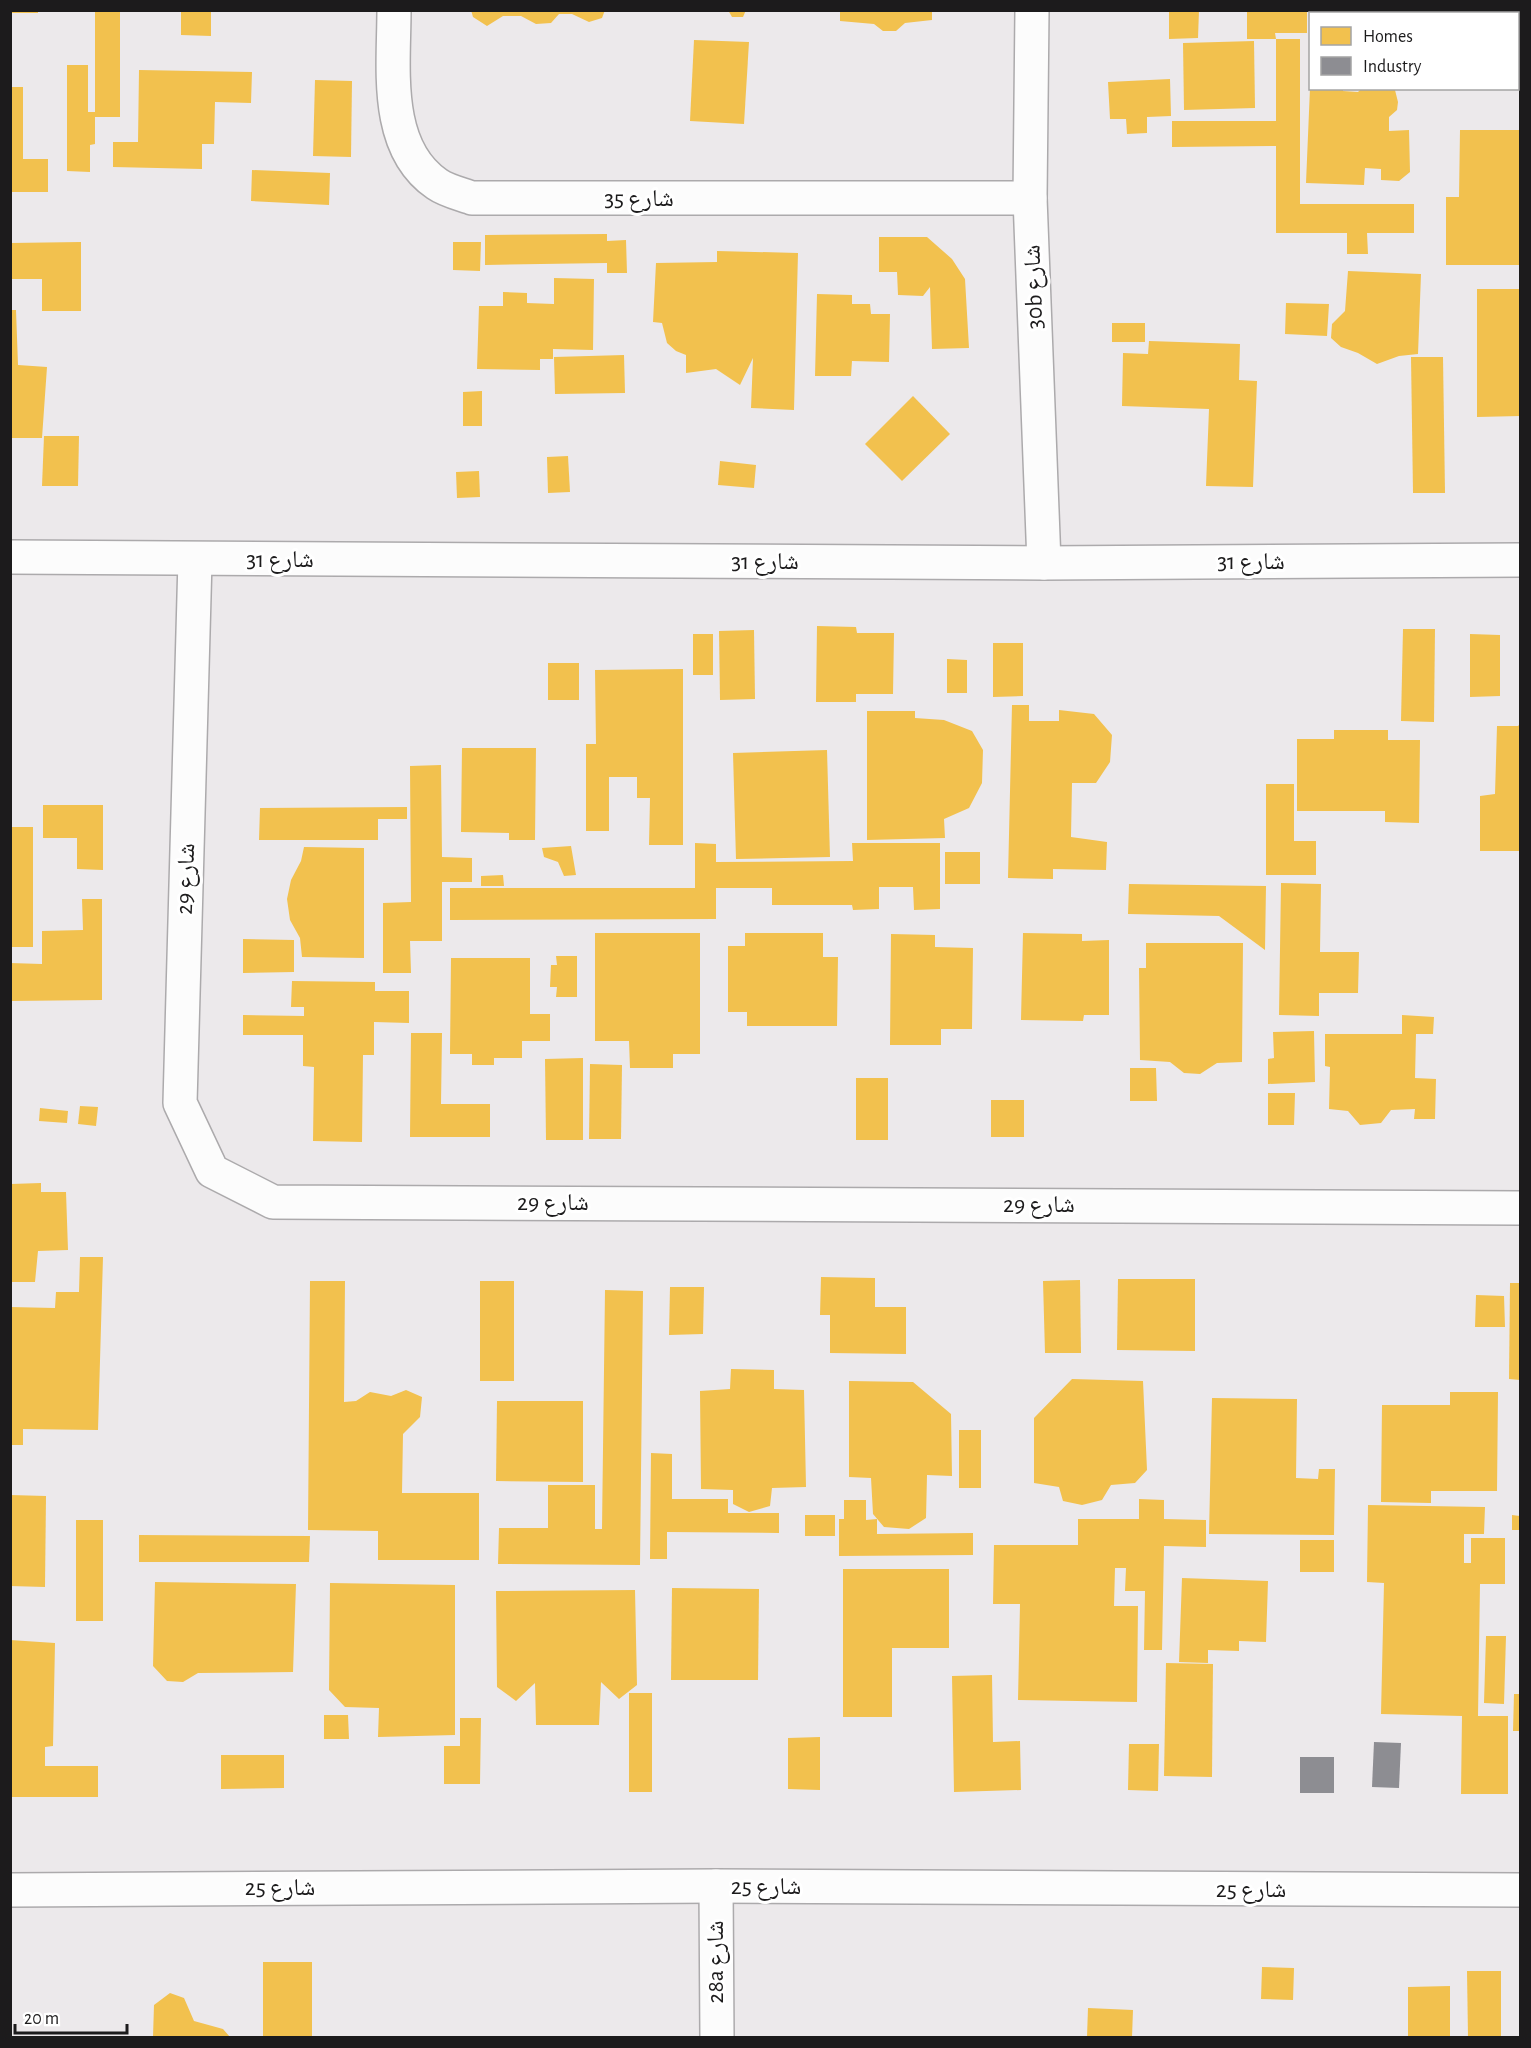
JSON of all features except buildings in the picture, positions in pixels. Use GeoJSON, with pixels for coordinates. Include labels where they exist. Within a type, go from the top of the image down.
{"type":"FeatureCollection","features":[{"type":"Feature","properties":{"kind":"street","name":"شارع 35"},"geometry":{"type":"LineString","coordinates":[[394,10],[394,95],[400,128],[411,158],[437,184],[472,198],[1030,198]]}},
{"type":"Feature","properties":{"kind":"street","name":"30b شارع"},"geometry":{"type":"LineString","coordinates":[[1032,10],[1030,198],[1044,563]]}},
{"type":"Feature","properties":{"kind":"street","name":"شارع 31"},"geometry":{"type":"LineString","coordinates":[[10,557],[195,560],[1044,563],[1521,560]]}},
{"type":"Feature","properties":{"kind":"street","name":"شارع 29"},"geometry":{"type":"LineString","coordinates":[[195,560],[180,1103],[212,1171],[273,1202],[1521,1208]]}},
{"type":"Feature","properties":{"kind":"street","name":"شارع 25"},"geometry":{"type":"LineString","coordinates":[[10,1890],[716,1886],[1521,1890]]}},
{"type":"Feature","properties":{"kind":"street","name":"28a شارع"},"geometry":{"type":"LineString","coordinates":[[716,1886],[717,2037]]}}]}
